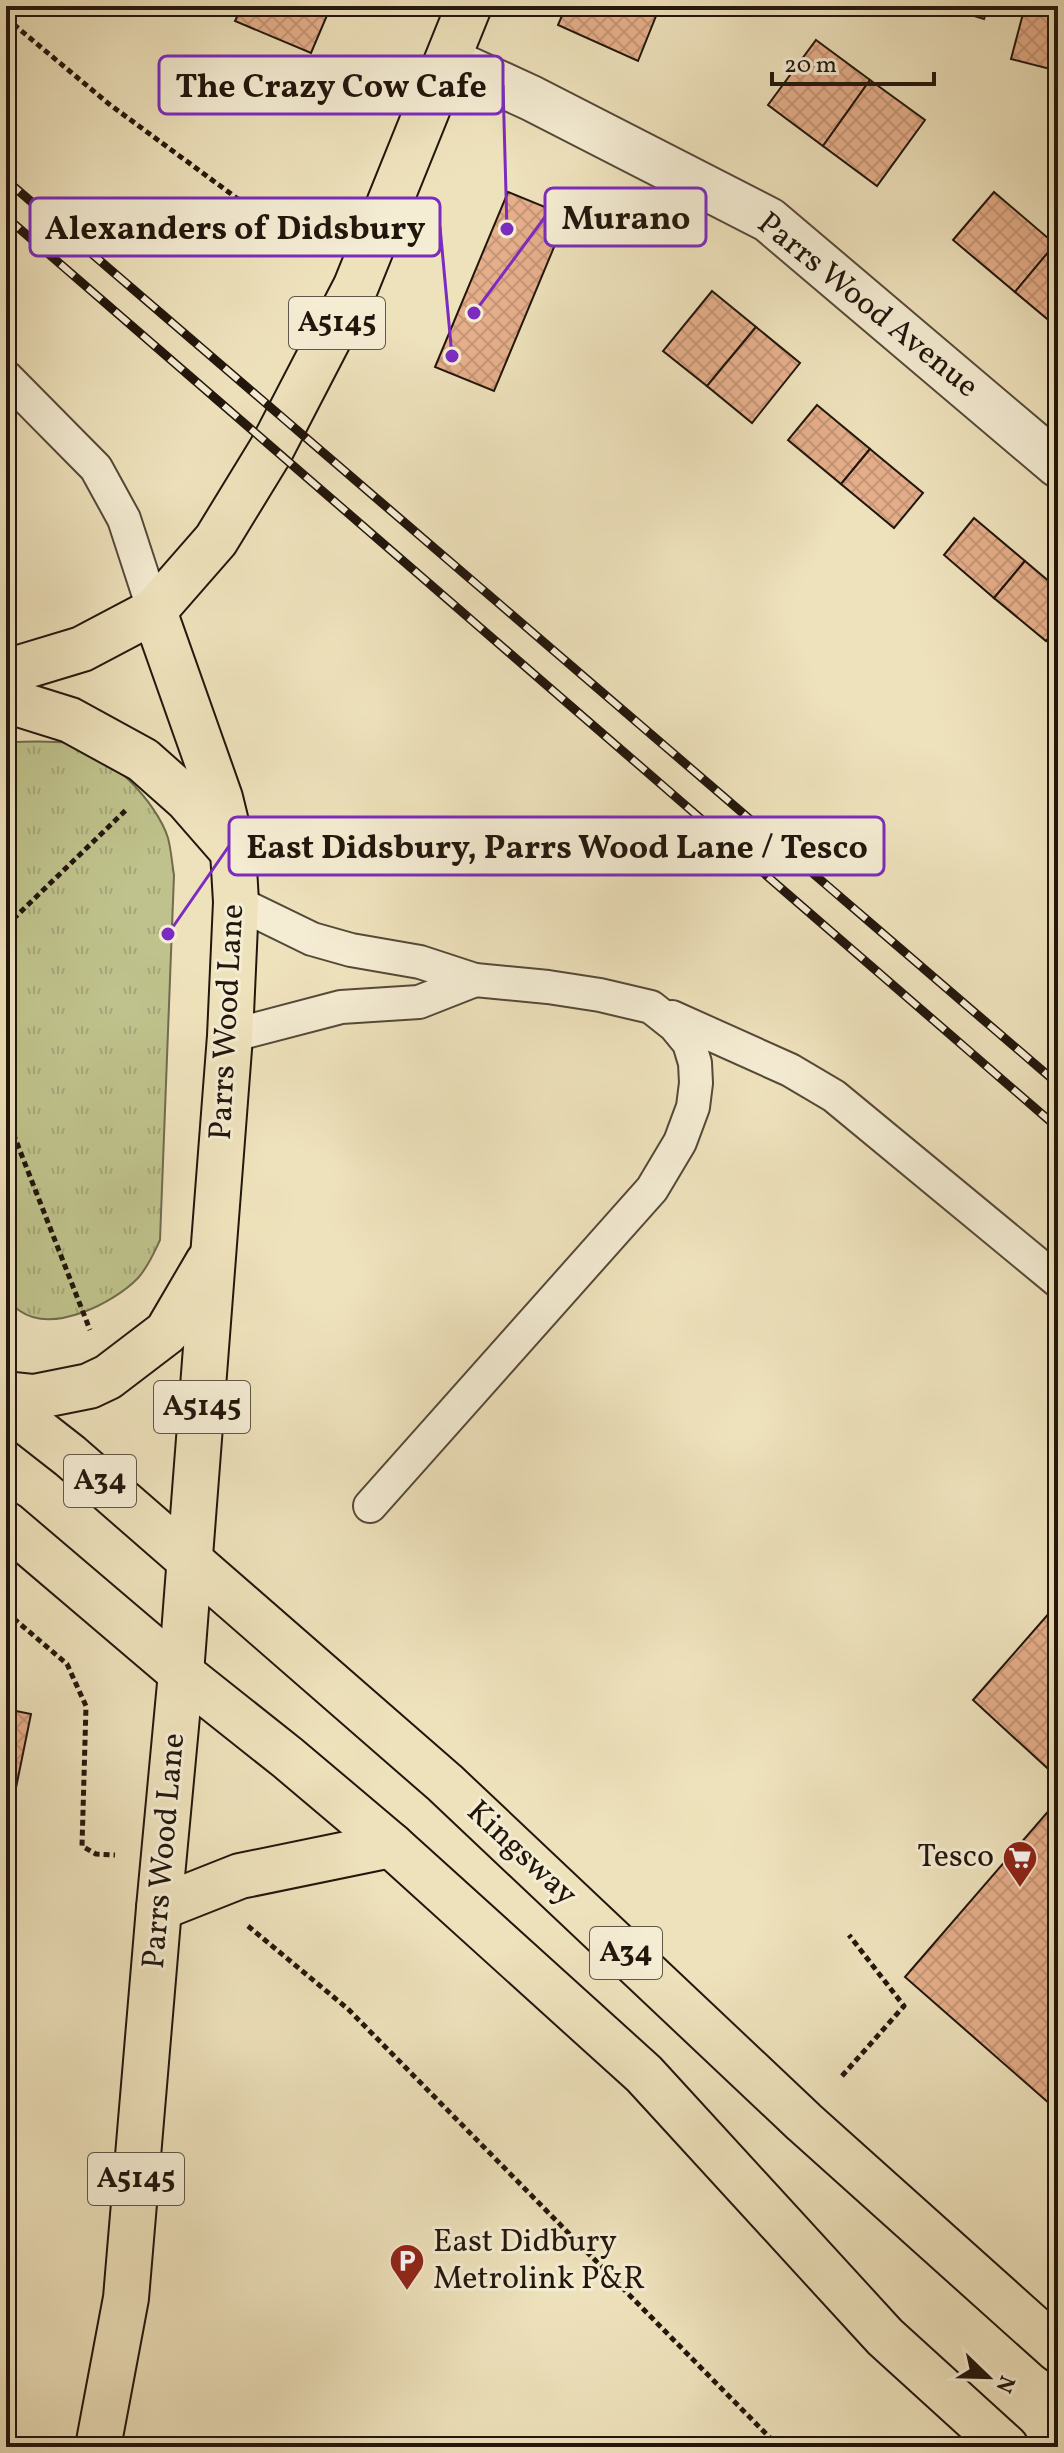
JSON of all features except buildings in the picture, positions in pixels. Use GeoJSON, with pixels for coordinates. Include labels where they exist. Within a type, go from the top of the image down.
{"type":"FeatureCollection","features":[{"type":"Feature","properties":{"kind":"main road","name":"A5145"},"geometry":{"type":"LineString","coordinates":[[6,672],[82,649],[154,611],[216,540],[271,450],[356,286],[469,6]]}},
{"type":"Feature","properties":{"kind":"main road","name":"Parrs Wood Lane"},"geometry":{"type":"LineString","coordinates":[[98,2447],[126,2298],[191,1560],[230,1036],[236,902],[233,851],[220,798],[154,611]]}},
{"type":"Feature","properties":{"kind":"main road"},"geometry":{"type":"LineString","coordinates":[[6,700],[70,720],[143,760],[187,799],[233,851]]}},
{"type":"Feature","properties":{"kind":"main road","name":"Parrs Wood Lane"},"geometry":{"type":"LineString","coordinates":[[6,1394],[34,1397],[89,1386],[108,1377],[167,1332],[214,1253]]}},
{"type":"Feature","properties":{"kind":"main road","name":"Kingsway"},"geometry":{"type":"LineString","coordinates":[[6,1406],[70,1456],[445,1783],[804,2122],[1058,2350]]}},
{"type":"Feature","properties":{"kind":"main road","name":"A34"},"geometry":{"type":"LineString","coordinates":[[6,1524],[391,1845],[644,2074],[885,2337],[1006,2447]]}},
{"type":"Feature","properties":{"kind":"main road"},"geometry":{"type":"LineString","coordinates":[[159,1908],[240,1876],[391,1845]]}},
{"type":"Feature","properties":{"kind":"street","name":"Parrs Wood Avenue"},"geometry":{"type":"LineString","coordinates":[[448,60],[531,98],[769,220],[1058,465]]}},
{"type":"Feature","properties":{"kind":"lane"},"geometry":{"type":"LineString","coordinates":[[6,377],[96,468],[124,519],[154,611]]}},
{"type":"Feature","properties":{"kind":"lane"},"geometry":{"type":"LineString","coordinates":[[236,902],[312,939],[351,950],[420,962],[475,980],[548,987],[651,1007],[790,1070],[834,1096],[1058,1281]]}},
{"type":"Feature","properties":{"kind":"lane"},"geometry":{"type":"LineString","coordinates":[[230,1036],[341,1007],[419,1002],[475,980]]}},
{"type":"Feature","properties":{"kind":"lane"},"geometry":{"type":"LineString","coordinates":[[370,1506],[652,1189],[680,1142],[693,1107],[695,1063],[689,1043],[675,1026],[651,1007]]}},
{"type":"Feature","properties":{"kind":"path"},"geometry":{"type":"LineString","coordinates":[[6,18],[109,104],[356,286]]}},
{"type":"Feature","properties":{"kind":"path"},"geometry":{"type":"LineString","coordinates":[[6,926],[132,804]]}},
{"type":"Feature","properties":{"kind":"path"},"geometry":{"type":"LineString","coordinates":[[6,945],[15,972],[6,1005]]}},
{"type":"Feature","properties":{"kind":"path"},"geometry":{"type":"LineString","coordinates":[[6,1115],[108,1377]]}},
{"type":"Feature","properties":{"kind":"path"},"geometry":{"type":"LineString","coordinates":[[6,1612],[67,1664],[86,1706],[82,1846],[96,1854],[164,1859]]}},
{"type":"Feature","properties":{"kind":"path"},"geometry":{"type":"LineString","coordinates":[[247,1926],[348,2009],[779,2447]]}},
{"type":"Feature","properties":{"kind":"path"},"geometry":{"type":"LineString","coordinates":[[842,2076],[904,2006],[849,1935]]}},
{"type":"Feature","properties":{"kind":"green space"},"geometry":{"type":"Polygon","coordinates":[[[6,742],[68,743],[83,747],[113,766],[142,794],[162,824],[169,842],[174,875],[160,1240],[145,1269],[127,1288],[82,1312],[49,1319],[20,1311],[6,1298],[6,742]]]}},
{"type":"Feature","properties":{"kind":"railway"},"geometry":{"type":"LineString","coordinates":[[6,180],[1058,1084]]}},
{"type":"Feature","properties":{"kind":"railway"},"geometry":{"type":"LineString","coordinates":[[6,217],[1058,1128]]}},
{"type":"Feature","properties":{"kind":"place","name":"The Crazy Cow Cafe"},"geometry":{"type":"Point","coordinates":[507,229]}},
{"type":"Feature","properties":{"kind":"place","name":"Murano"},"geometry":{"type":"Point","coordinates":[474,313]}},
{"type":"Feature","properties":{"kind":"place","name":"Alexanders of Didsbury"},"geometry":{"type":"Point","coordinates":[452,356]}},
{"type":"Feature","properties":{"kind":"place","name":"East Didsbury, Parrs Wood Lane / Tesco"},"geometry":{"type":"Point","coordinates":[168,934]}},
{"type":"Feature","properties":{"kind":"place","name":"Tesco"},"geometry":{"type":"Point","coordinates":[1020,1889]}},
{"type":"Feature","properties":{"kind":"place","name":"East Didbury Metrolink P&R"},"geometry":{"type":"Point","coordinates":[407,2292]}}]}
